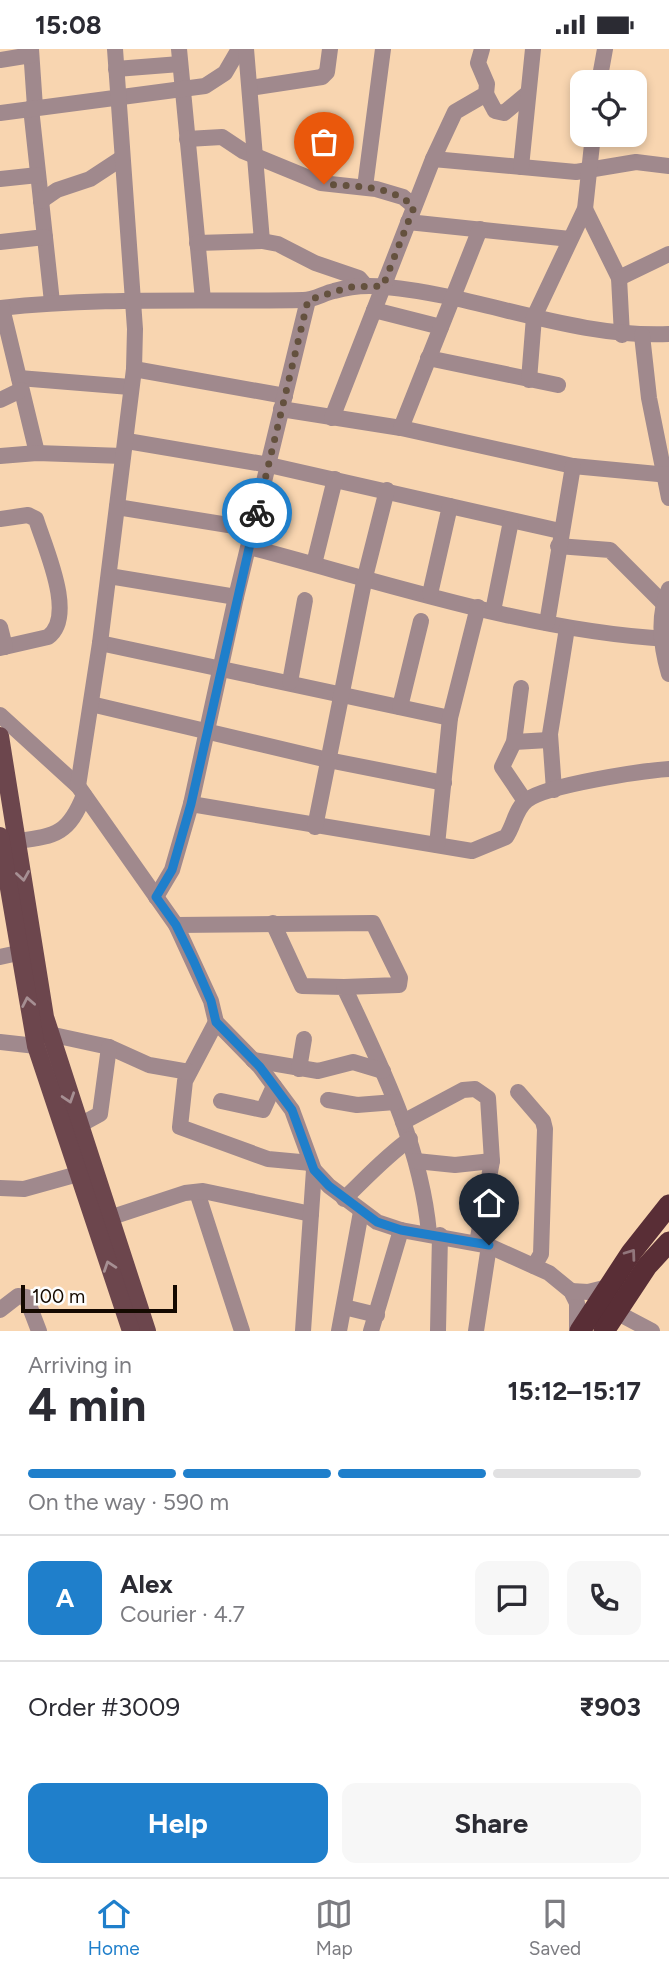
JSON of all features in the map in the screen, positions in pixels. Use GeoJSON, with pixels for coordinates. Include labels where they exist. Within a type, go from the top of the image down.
{"type":"FeatureCollection","features":[{"type":"Feature","properties":{"kind":"highway"},"geometry":{"type":"LineString","coordinates":[[578,1331],[669,1205]]}},
{"type":"Feature","properties":{"kind":"highway"},"geometry":{"type":"LineString","coordinates":[[604,1331],[647,1266],[669,1242]]}},
{"type":"Feature","properties":{"kind":"main road"},"geometry":{"type":"LineString","coordinates":[[0,736],[18,841],[43,1040],[78,1174],[131,1331]]}},
{"type":"Feature","properties":{"kind":"main road"},"geometry":{"type":"LineString","coordinates":[[0,835],[9,955],[78,1126],[147,1331]]}},
{"type":"Feature","properties":{"kind":"street"},"geometry":{"type":"LineString","coordinates":[[18,841],[48,837],[60,831],[76,815],[125,448],[134,369],[133,299],[115,49]]}},
{"type":"Feature","properties":{"kind":"street"},"geometry":{"type":"LineString","coordinates":[[0,113],[182,90],[216,81],[225,73],[239,49]]}},
{"type":"Feature","properties":{"kind":"street"},"geometry":{"type":"LineString","coordinates":[[246,49],[262,241]]}},
{"type":"Feature","properties":{"kind":"street"},"geometry":{"type":"LineString","coordinates":[[250,88],[322,77],[327,72],[330,49]]}},
{"type":"Feature","properties":{"kind":"street"},"geometry":{"type":"LineString","coordinates":[[365,187],[383,49]]}},
{"type":"Feature","properties":{"kind":"street"},"geometry":{"type":"LineString","coordinates":[[482,49],[478,63],[487,84],[486,93],[495,111],[504,113],[528,93]]}},
{"type":"Feature","properties":{"kind":"street"},"geometry":{"type":"LineString","coordinates":[[520,167],[533,49]]}},
{"type":"Feature","properties":{"kind":"street"},"geometry":{"type":"LineString","coordinates":[[602,70],[605,49]]}},
{"type":"Feature","properties":{"kind":"street"},"geometry":{"type":"LineString","coordinates":[[0,59],[31,52],[38,175],[52,302]]}},
{"type":"Feature","properties":{"kind":"street"},"geometry":{"type":"LineString","coordinates":[[116,69],[180,56],[204,300]]}},
{"type":"Feature","properties":{"kind":"street"},"geometry":{"type":"LineString","coordinates":[[331,418],[374,310],[375,286],[411,214],[455,112],[486,93]]}},
{"type":"Feature","properties":{"kind":"street"},"geometry":{"type":"LineString","coordinates":[[187,139],[222,137],[243,151],[321,183],[365,187],[397,194],[411,214],[480,229],[570,239]]}},
{"type":"Feature","properties":{"kind":"street"},"geometry":{"type":"LineString","coordinates":[[529,380],[534,317],[585,209],[592,147]]}},
{"type":"Feature","properties":{"kind":"street"},"geometry":{"type":"LineString","coordinates":[[41,201],[57,190],[90,179],[122,158]]}},
{"type":"Feature","properties":{"kind":"street"},"geometry":{"type":"LineString","coordinates":[[433,159],[589,170],[636,162],[669,166]]}},
{"type":"Feature","properties":{"kind":"street"},"geometry":{"type":"LineString","coordinates":[[0,179],[38,175]]}},
{"type":"Feature","properties":{"kind":"street"},"geometry":{"type":"LineString","coordinates":[[585,209],[619,278],[622,335]]}},
{"type":"Feature","properties":{"kind":"street"},"geometry":{"type":"LineString","coordinates":[[401,428],[480,229]]}},
{"type":"Feature","properties":{"kind":"street"},"geometry":{"type":"LineString","coordinates":[[0,242],[45,237]]}},
{"type":"Feature","properties":{"kind":"street"},"geometry":{"type":"LineString","coordinates":[[198,243],[262,241],[278,244],[315,263],[375,286]]}},
{"type":"Feature","properties":{"kind":"street"},"geometry":{"type":"LineString","coordinates":[[619,278],[669,254]]}},
{"type":"Feature","properties":{"kind":"street"},"geometry":{"type":"LineString","coordinates":[[37,453],[1,308],[52,302],[133,299],[308,300],[335,290],[375,286],[425,291],[622,335],[669,334]]}},
{"type":"Feature","properties":{"kind":"street"},"geometry":{"type":"LineString","coordinates":[[156,897],[172,870],[191,804],[236,597],[308,300]]}},
{"type":"Feature","properties":{"kind":"street"},"geometry":{"type":"LineString","coordinates":[[374,310],[441,327]]}},
{"type":"Feature","properties":{"kind":"street"},"geometry":{"type":"LineString","coordinates":[[642,335],[649,398],[667,475],[669,498]]}},
{"type":"Feature","properties":{"kind":"street"},"geometry":{"type":"LineString","coordinates":[[428,358],[558,385]]}},
{"type":"Feature","properties":{"kind":"street"},"geometry":{"type":"LineString","coordinates":[[134,369],[283,403],[331,418],[401,428],[573,466],[667,475]]}},
{"type":"Feature","properties":{"kind":"street"},"geometry":{"type":"LineString","coordinates":[[0,400],[20,384],[130,387]]}},
{"type":"Feature","properties":{"kind":"street"},"geometry":{"type":"LineString","coordinates":[[0,456],[125,448],[269,465],[387,490],[511,521],[559,538],[610,549],[666,596],[665,639],[669,674]]}},
{"type":"Feature","properties":{"kind":"street"},"geometry":{"type":"LineString","coordinates":[[547,623],[573,466]]}},
{"type":"Feature","properties":{"kind":"street"},"geometry":{"type":"LineString","coordinates":[[314,564],[335,479]]}},
{"type":"Feature","properties":{"kind":"street"},"geometry":{"type":"LineString","coordinates":[[316,827],[365,577],[387,490]]}},
{"type":"Feature","properties":{"kind":"street"},"geometry":{"type":"LineString","coordinates":[[430,594],[450,506]]}},
{"type":"Feature","properties":{"kind":"street"},"geometry":{"type":"LineString","coordinates":[[117,507],[253,529]]}},
{"type":"Feature","properties":{"kind":"street"},"geometry":{"type":"LineString","coordinates":[[0,519],[28,515],[36,519],[60,606],[53,634],[42,639],[3,648],[0,627]]}},
{"type":"Feature","properties":{"kind":"street"},"geometry":{"type":"LineString","coordinates":[[437,845],[450,718],[511,521]]}},
{"type":"Feature","properties":{"kind":"street"},"geometry":{"type":"LineString","coordinates":[[249,547],[566,628],[665,639]]}},
{"type":"Feature","properties":{"kind":"street"},"geometry":{"type":"LineString","coordinates":[[109,576],[236,597]]}},
{"type":"Feature","properties":{"kind":"street"},"geometry":{"type":"LineString","coordinates":[[290,683],[305,600]]}},
{"type":"Feature","properties":{"kind":"street"},"geometry":{"type":"LineString","coordinates":[[400,707],[421,621]]}},
{"type":"Feature","properties":{"kind":"street"},"geometry":{"type":"LineString","coordinates":[[554,790],[549,740],[566,628]]}},
{"type":"Feature","properties":{"kind":"street"},"geometry":{"type":"LineString","coordinates":[[100,643],[450,718]]}},
{"type":"Feature","properties":{"kind":"street"},"geometry":{"type":"LineString","coordinates":[[520,688],[514,741],[502,767],[525,801]]}},
{"type":"Feature","properties":{"kind":"street"},"geometry":{"type":"LineString","coordinates":[[91,704],[328,760],[443,783]]}},
{"type":"Feature","properties":{"kind":"street"},"geometry":{"type":"LineString","coordinates":[[0,715],[81,790],[176,925],[211,1001],[216,1022],[251,1059],[292,1110],[313,1166],[303,1331]]}},
{"type":"Feature","properties":{"kind":"street"},"geometry":{"type":"LineString","coordinates":[[514,741],[549,740]]}},
{"type":"Feature","properties":{"kind":"street"},"geometry":{"type":"LineString","coordinates":[[191,804],[472,851],[496,844],[511,831],[525,801],[554,790],[640,772],[669,769]]}},
{"type":"Feature","properties":{"kind":"street"},"geometry":{"type":"LineString","coordinates":[[176,925],[273,923],[375,924],[400,978],[399,985],[302,986],[273,923]]}},
{"type":"Feature","properties":{"kind":"street"},"geometry":{"type":"LineString","coordinates":[[344,987],[383,1071],[410,1139],[434,1234],[438,1331]]}},
{"type":"Feature","properties":{"kind":"street"},"geometry":{"type":"LineString","coordinates":[[216,1022],[189,1072],[181,1129],[277,1162],[313,1166],[344,1199],[377,1222],[401,1230],[483,1244],[534,1266],[571,1291],[577,1303],[578,1331]]}},
{"type":"Feature","properties":{"kind":"street"},"geometry":{"type":"LineString","coordinates":[[299,1069],[304,1039]]}},
{"type":"Feature","properties":{"kind":"street"},"geometry":{"type":"LineString","coordinates":[[1,1045],[43,1040],[110,1048],[149,1065],[189,1072]]}},
{"type":"Feature","properties":{"kind":"street"},"geometry":{"type":"LineString","coordinates":[[78,1126],[100,1114],[110,1048]]}},
{"type":"Feature","properties":{"kind":"street"},"geometry":{"type":"LineString","coordinates":[[251,1059],[318,1071],[353,1062],[383,1071]]}},
{"type":"Feature","properties":{"kind":"street"},"geometry":{"type":"LineString","coordinates":[[222,1101],[263,1110],[274,1086]]}},
{"type":"Feature","properties":{"kind":"street"},"geometry":{"type":"LineString","coordinates":[[403,1122],[463,1090],[480,1091],[490,1102],[492,1161],[476,1331]]}},
{"type":"Feature","properties":{"kind":"street"},"geometry":{"type":"LineString","coordinates":[[518,1092],[543,1121],[545,1129],[541,1254],[534,1266]]}},
{"type":"Feature","properties":{"kind":"street"},"geometry":{"type":"LineString","coordinates":[[328,1100],[357,1105],[395,1102]]}},
{"type":"Feature","properties":{"kind":"street"},"geometry":{"type":"LineString","coordinates":[[344,1199],[364,1183],[382,1159],[410,1139]]}},
{"type":"Feature","properties":{"kind":"street"},"geometry":{"type":"LineString","coordinates":[[416,1161],[467,1165],[492,1161]]}},
{"type":"Feature","properties":{"kind":"street"},"geometry":{"type":"LineString","coordinates":[[1,1191],[24,1189],[78,1174]]}},
{"type":"Feature","properties":{"kind":"street"},"geometry":{"type":"LineString","coordinates":[[109,1218],[197,1192],[312,1214]]}},
{"type":"Feature","properties":{"kind":"street"},"geometry":{"type":"LineString","coordinates":[[197,1192],[243,1331]]}},
{"type":"Feature","properties":{"kind":"street"},"geometry":{"type":"LineString","coordinates":[[339,1331],[361,1212]]}},
{"type":"Feature","properties":{"kind":"street"},"geometry":{"type":"LineString","coordinates":[[344,1307],[378,1325],[401,1230]]}},
{"type":"Feature","properties":{"kind":"street"},"geometry":{"type":"LineString","coordinates":[[571,1291],[588,1292],[608,1287]]}},
{"type":"Feature","properties":{"kind":"street"},"geometry":{"type":"LineString","coordinates":[[0,1310],[18,1296],[26,1297],[39,1331]]}},
{"type":"Feature","properties":{"kind":"street"},"geometry":{"type":"LineString","coordinates":[[617,1312],[652,1331]]}},
{"type":"Feature","properties":{"kind":"way so far"},"geometry":{"type":"LineString","coordinates":[[257,513],[308,300],[350,287],[383,286],[414,207],[397,194],[365,187],[324,184]]}},
{"type":"Feature","properties":{"kind":"route"},"geometry":{"type":"LineString","coordinates":[[257,513],[191,804],[172,870],[156,897],[176,925],[194,962],[211,1001],[216,1022],[230,1041],[260,1067],[292,1110],[306,1142],[314,1170],[329,1186],[377,1222],[401,1230],[489,1245]]}}]}
